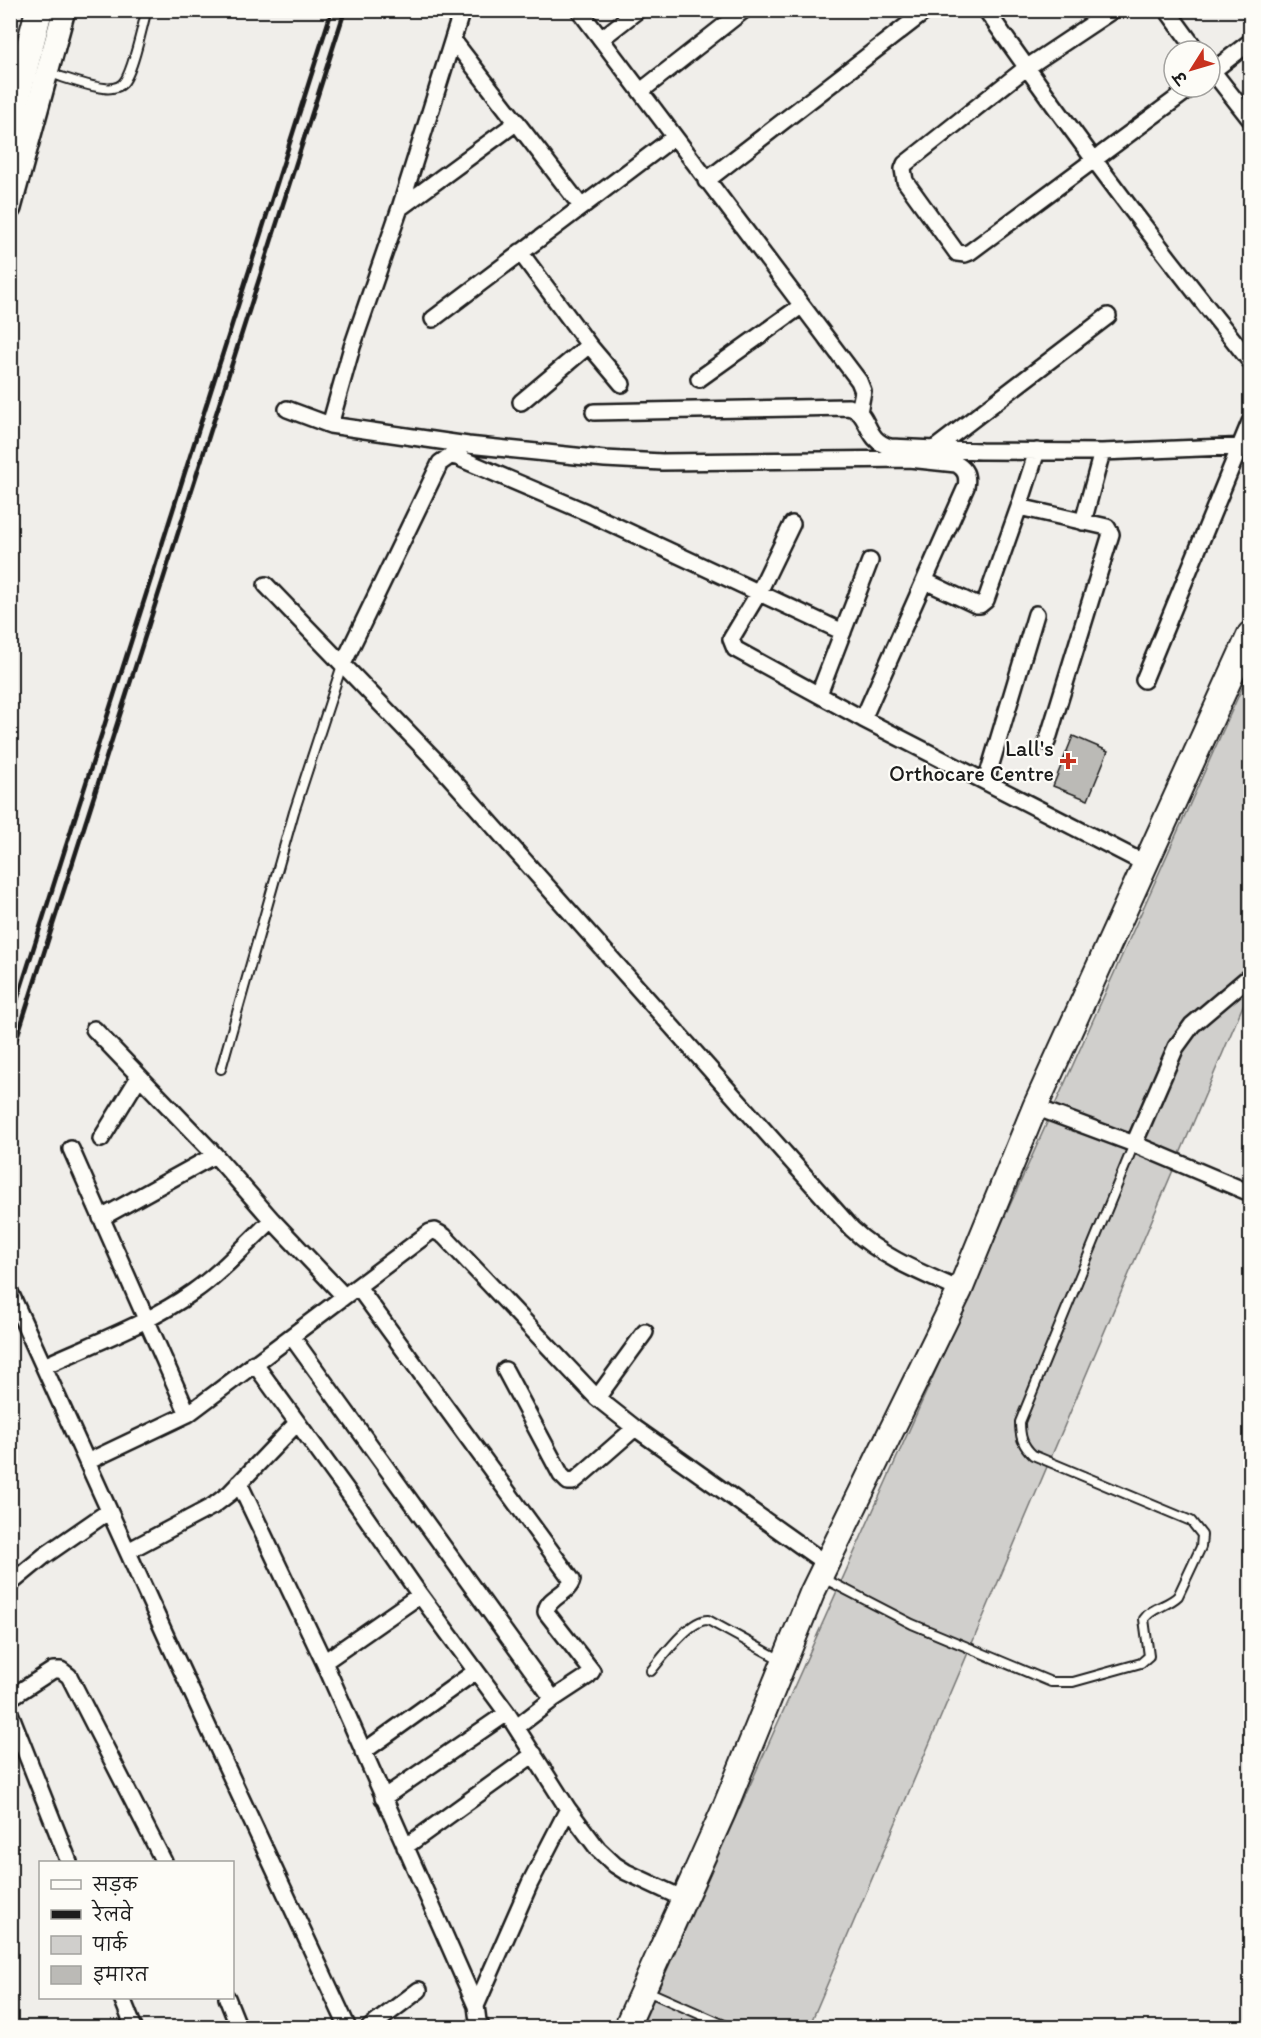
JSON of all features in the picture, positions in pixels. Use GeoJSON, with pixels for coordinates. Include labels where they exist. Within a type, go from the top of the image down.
{"type":"FeatureCollection","features":[{"type":"Feature","properties":{"kind":"highway"},"geometry":{"type":"LineString","coordinates":[[10,123],[39,10]]}},
{"type":"Feature","properties":{"kind":"main road"},"geometry":{"type":"LineString","coordinates":[[10,208],[64,10]]}},
{"type":"Feature","properties":{"kind":"main road"},"geometry":{"type":"LineString","coordinates":[[626,2028],[723,1812],[822,1569],[960,1290],[1035,1107],[1251,633]]}},
{"type":"Feature","properties":{"kind":"street"},"geometry":{"type":"LineString","coordinates":[[330,425],[352,347],[400,208],[462,10]]}},
{"type":"Feature","properties":{"kind":"street"},"geometry":{"type":"LineString","coordinates":[[579,10],[862,386],[859,412]]}},
{"type":"Feature","properties":{"kind":"street"},"geometry":{"type":"LineString","coordinates":[[601,39],[638,10]]}},
{"type":"Feature","properties":{"kind":"street"},"geometry":{"type":"LineString","coordinates":[[641,91],[744,10]]}},
{"type":"Feature","properties":{"kind":"street"},"geometry":{"type":"LineString","coordinates":[[706,181],[927,10]]}},
{"type":"Feature","properties":{"kind":"street"},"geometry":{"type":"LineString","coordinates":[[986,10],[1094,160],[1251,361]]}},
{"type":"Feature","properties":{"kind":"street"},"geometry":{"type":"LineString","coordinates":[[1113,10],[1026,68],[905,164],[903,169],[905,182],[957,253],[965,254],[1176,99]]}},
{"type":"Feature","properties":{"kind":"street"},"geometry":{"type":"LineString","coordinates":[[1167,10],[1188,39]]}},
{"type":"Feature","properties":{"kind":"street"},"geometry":{"type":"LineString","coordinates":[[453,40],[581,206]]}},
{"type":"Feature","properties":{"kind":"street"},"geometry":{"type":"LineString","coordinates":[[1222,63],[1251,42]]}},
{"type":"Feature","properties":{"kind":"street"},"geometry":{"type":"LineString","coordinates":[[1222,84],[1251,119]]}},
{"type":"Feature","properties":{"kind":"street"},"geometry":{"type":"LineString","coordinates":[[400,208],[517,122]]}},
{"type":"Feature","properties":{"kind":"street"},"geometry":{"type":"LineString","coordinates":[[433,319],[674,137]]}},
{"type":"Feature","properties":{"kind":"street"},"geometry":{"type":"LineString","coordinates":[[520,252],[622,384]]}},
{"type":"Feature","properties":{"kind":"street"},"geometry":{"type":"LineString","coordinates":[[699,380],[801,306]]}},
{"type":"Feature","properties":{"kind":"street"},"geometry":{"type":"LineString","coordinates":[[934,449],[1108,316]]}},
{"type":"Feature","properties":{"kind":"street"},"geometry":{"type":"LineString","coordinates":[[521,402],[590,345]]}},
{"type":"Feature","properties":{"kind":"street"},"geometry":{"type":"LineString","coordinates":[[594,412],[838,406],[854,408],[859,412],[873,438],[883,445],[934,449],[1102,452],[1245,446]]}},
{"type":"Feature","properties":{"kind":"street"},"geometry":{"type":"LineString","coordinates":[[287,409],[330,425],[468,445],[605,459],[662,462],[909,459],[956,464],[962,467],[968,479],[966,487],[863,719]]}},
{"type":"Feature","properties":{"kind":"street"},"geometry":{"type":"LineString","coordinates":[[1144,680],[1245,446],[1251,422]]}},
{"type":"Feature","properties":{"kind":"street"},"geometry":{"type":"LineString","coordinates":[[925,581],[976,605],[986,600],[1037,451]]}},
{"type":"Feature","properties":{"kind":"street"},"geometry":{"type":"LineString","coordinates":[[1083,522],[1102,452]]}},
{"type":"Feature","properties":{"kind":"street"},"geometry":{"type":"LineString","coordinates":[[343,664],[440,463],[450,456],[458,457],[586,512],[843,632]]}},
{"type":"Feature","properties":{"kind":"street"},"geometry":{"type":"LineString","coordinates":[[1019,507],[1107,527],[1111,534],[1047,741]]}},
{"type":"Feature","properties":{"kind":"street"},"geometry":{"type":"LineString","coordinates":[[792,524],[758,594],[732,639],[735,650],[863,719],[1146,864]]}},
{"type":"Feature","properties":{"kind":"street"},"geometry":{"type":"LineString","coordinates":[[819,694],[870,561]]}},
{"type":"Feature","properties":{"kind":"street"},"geometry":{"type":"LineString","coordinates":[[266,585],[433,758],[852,1229],[867,1244],[890,1257],[960,1290]]}},
{"type":"Feature","properties":{"kind":"street"},"geometry":{"type":"LineString","coordinates":[[986,781],[1036,614]]}},
{"type":"Feature","properties":{"kind":"street"},"geometry":{"type":"LineString","coordinates":[[1134,1144],[1176,1047],[1203,1015],[1251,976]]}},
{"type":"Feature","properties":{"kind":"street"},"geometry":{"type":"LineString","coordinates":[[94,1029],[215,1155],[272,1220],[344,1296]]}},
{"type":"Feature","properties":{"kind":"street"},"geometry":{"type":"LineString","coordinates":[[101,1138],[139,1077]]}},
{"type":"Feature","properties":{"kind":"street"},"geometry":{"type":"LineString","coordinates":[[1035,1107],[1134,1144],[1251,1193]]}},
{"type":"Feature","properties":{"kind":"street"},"geometry":{"type":"LineString","coordinates":[[71,1149],[188,1414]]}},
{"type":"Feature","properties":{"kind":"street"},"geometry":{"type":"LineString","coordinates":[[101,1218],[215,1155]]}},
{"type":"Feature","properties":{"kind":"street"},"geometry":{"type":"LineString","coordinates":[[44,1366],[145,1320],[195,1291],[272,1220]]}},
{"type":"Feature","properties":{"kind":"street"},"geometry":{"type":"LineString","coordinates":[[87,1462],[188,1414],[430,1232],[435,1231],[444,1236],[597,1398],[822,1569]]}},
{"type":"Feature","properties":{"kind":"street"},"geometry":{"type":"LineString","coordinates":[[358,1287],[572,1580],[570,1587],[549,1604],[546,1612],[592,1671],[517,1727]]}},
{"type":"Feature","properties":{"kind":"street"},"geometry":{"type":"LineString","coordinates":[[10,1292],[348,2028]]}},
{"type":"Feature","properties":{"kind":"street"},"geometry":{"type":"LineString","coordinates":[[597,1398],[645,1332]]}},
{"type":"Feature","properties":{"kind":"street"},"geometry":{"type":"LineString","coordinates":[[292,1337],[553,1700]]}},
{"type":"Feature","properties":{"kind":"street"},"geometry":{"type":"LineString","coordinates":[[254,1363],[517,1727],[568,1809],[598,1849],[626,1872],[684,1899]]}},
{"type":"Feature","properties":{"kind":"street"},"geometry":{"type":"LineString","coordinates":[[505,1370],[561,1475],[568,1482],[573,1482],[634,1428]]}},
{"type":"Feature","properties":{"kind":"street"},"geometry":{"type":"LineString","coordinates":[[128,1551],[213,1506],[239,1483],[297,1423]]}},
{"type":"Feature","properties":{"kind":"street"},"geometry":{"type":"LineString","coordinates":[[239,1483],[324,1662],[476,2006],[478,2021],[482,2028]]}},
{"type":"Feature","properties":{"kind":"street"},"geometry":{"type":"LineString","coordinates":[[10,1584],[44,1556],[109,1511]]}},
{"type":"Feature","properties":{"kind":"street"},"geometry":{"type":"LineString","coordinates":[[324,1662],[420,1595]]}},
{"type":"Feature","properties":{"kind":"street"},"geometry":{"type":"LineString","coordinates":[[10,1698],[53,1670],[61,1670],[69,1676],[163,1861]]}},
{"type":"Feature","properties":{"kind":"street"},"geometry":{"type":"LineString","coordinates":[[363,1752],[476,1671]]}},
{"type":"Feature","properties":{"kind":"street"},"geometry":{"type":"LineString","coordinates":[[10,1713],[14,1730],[68,1861]]}},
{"type":"Feature","properties":{"kind":"street"},"geometry":{"type":"LineString","coordinates":[[383,1798],[507,1713]]}},
{"type":"Feature","properties":{"kind":"street"},"geometry":{"type":"LineString","coordinates":[[405,1847],[534,1754]]}},
{"type":"Feature","properties":{"kind":"street"},"geometry":{"type":"LineString","coordinates":[[476,2006],[530,1883],[568,1809]]}},
{"type":"Feature","properties":{"kind":"street"},"geometry":{"type":"LineString","coordinates":[[369,2028],[419,1990]]}},
{"type":"Feature","properties":{"kind":"street"},"geometry":{"type":"LineString","coordinates":[[122,1999],[134,2028]]}},
{"type":"Feature","properties":{"kind":"street"},"geometry":{"type":"LineString","coordinates":[[227,1999],[239,2028]]}},
{"type":"Feature","properties":{"kind":"lane"},"geometry":{"type":"LineString","coordinates":[[47,73],[104,88],[117,87],[122,84],[127,79],[146,13]]}},
{"type":"Feature","properties":{"kind":"lane"},"geometry":{"type":"LineString","coordinates":[[221,1069],[294,812],[343,664]]}},
{"type":"Feature","properties":{"kind":"lane"},"geometry":{"type":"LineString","coordinates":[[822,1569],[912,1623],[1051,1682],[1072,1682],[1141,1663],[1149,1656],[1144,1619],[1148,1613],[1178,1596],[1201,1547],[1202,1534],[1191,1521],[1033,1455],[1026,1449],[1020,1433],[1020,1422],[1134,1144]]}},
{"type":"Feature","properties":{"kind":"lane"},"geometry":{"type":"LineString","coordinates":[[651,1671],[691,1626],[702,1619],[708,1620],[784,1661]]}},
{"type":"Feature","properties":{"kind":"lane"},"geometry":{"type":"LineString","coordinates":[[643,1990],[731,2028]]}},
{"type":"Feature","properties":{"kind":"green space"},"geometry":{"type":"Polygon","coordinates":[[[1250,670],[1250,989],[809,2027],[641,2028],[1250,670]]]}},
{"type":"Feature","properties":{"kind":"building"},"geometry":{"type":"Polygon","coordinates":[[[1073,736],[1108,751],[1088,800],[1053,786],[1073,736]]]}},
{"type":"Feature","properties":{"kind":"railway"},"geometry":{"type":"LineString","coordinates":[[10,1022],[332,10]]}},
{"type":"Feature","properties":{"kind":"railway"},"geometry":{"type":"LineString","coordinates":[[10,1059],[345,10]]}},
{"type":"Feature","properties":{"kind":"place","name":"Lall's Orthocare Centre"},"geometry":{"type":"Point","coordinates":[1068,761]}}]}
